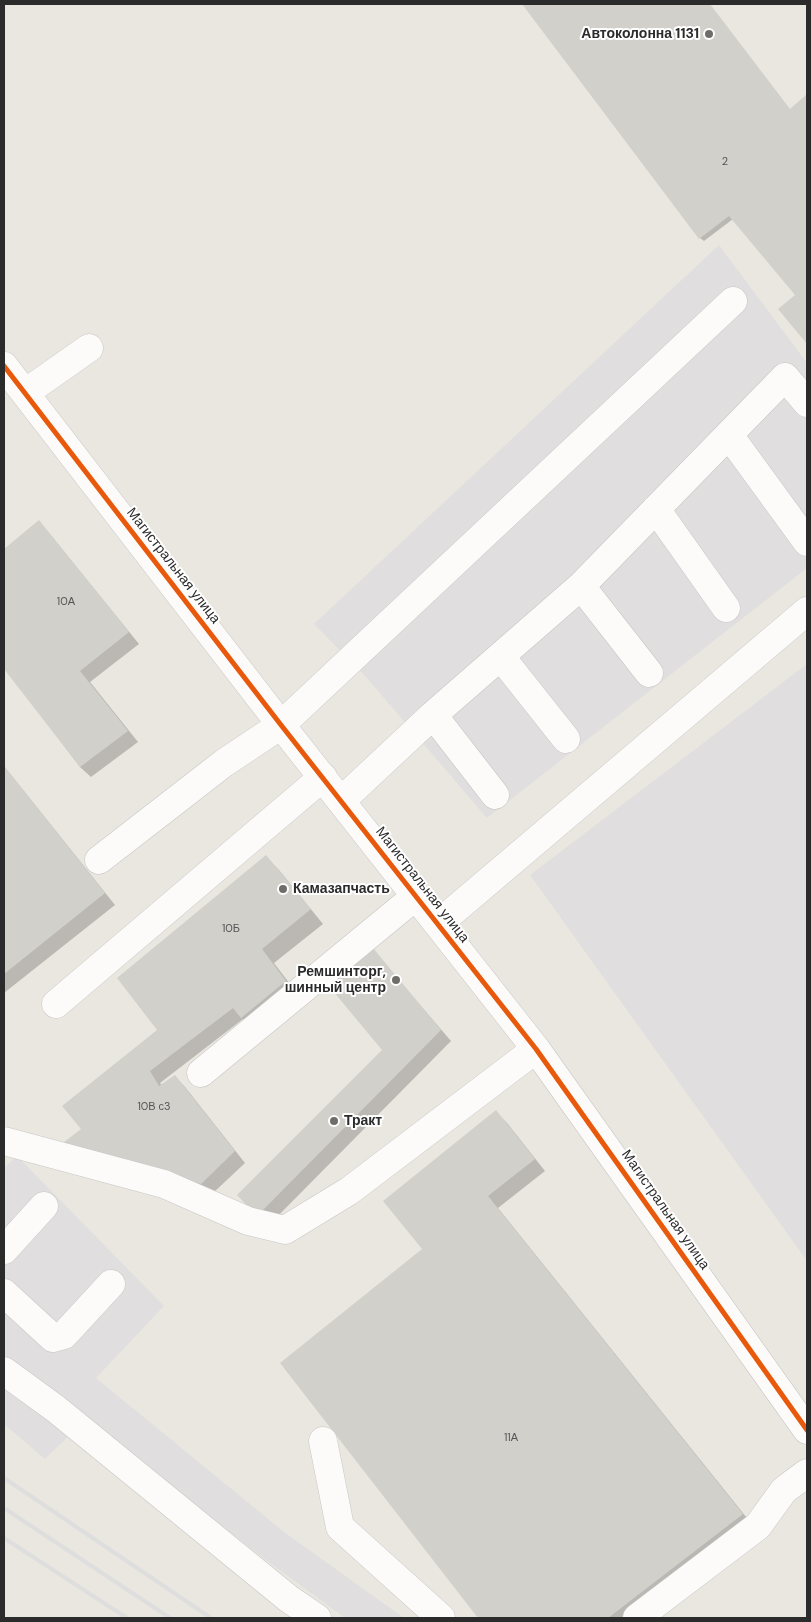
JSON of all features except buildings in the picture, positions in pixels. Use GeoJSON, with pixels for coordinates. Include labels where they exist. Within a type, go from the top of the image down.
{"type":"FeatureCollection","features":[{"type":"Feature","properties":{"kind":"street"},"geometry":{"type":"LineString","coordinates":[[99,860],[224,763],[281,725],[732,301]]}},
{"type":"Feature","properties":{"kind":"street"},"geometry":{"type":"LineString","coordinates":[[25,393],[89,348]]}},
{"type":"Feature","properties":{"kind":"street","name":"Магистральная улица"},"geometry":{"type":"LineString","coordinates":[[4,366],[281,725],[536,1049],[807,1430]]}},
{"type":"Feature","properties":{"kind":"street"},"geometry":{"type":"LineString","coordinates":[[342,801],[433,715],[581,586],[785,377],[807,403]]}},
{"type":"Feature","properties":{"kind":"street"},"geometry":{"type":"LineString","coordinates":[[729,435],[807,542]]}},
{"type":"Feature","properties":{"kind":"street"},"geometry":{"type":"LineString","coordinates":[[656,509],[726,608]]}},
{"type":"Feature","properties":{"kind":"street"},"geometry":{"type":"LineString","coordinates":[[581,586],[649,673]]}},
{"type":"Feature","properties":{"kind":"street"},"geometry":{"type":"LineString","coordinates":[[438,924],[807,611]]}},
{"type":"Feature","properties":{"kind":"street"},"geometry":{"type":"LineString","coordinates":[[501,657],[566,739]]}},
{"type":"Feature","properties":{"kind":"street"},"geometry":{"type":"LineString","coordinates":[[433,715],[495,795]]}},
{"type":"Feature","properties":{"kind":"street"},"geometry":{"type":"LineString","coordinates":[[56,1004],[322,777]]}},
{"type":"Feature","properties":{"kind":"street"},"geometry":{"type":"LineString","coordinates":[[201,1073],[416,896]]}},
{"type":"Feature","properties":{"kind":"street"},"geometry":{"type":"LineString","coordinates":[[4,1141],[164,1184],[248,1221],[285,1230],[349,1191],[536,1049]]}},
{"type":"Feature","properties":{"kind":"street"},"geometry":{"type":"LineString","coordinates":[[4,1250],[44,1206]]}},
{"type":"Feature","properties":{"kind":"street"},"geometry":{"type":"LineString","coordinates":[[4,1293],[53,1338],[64,1335],[111,1284]]}},
{"type":"Feature","properties":{"kind":"street"},"geometry":{"type":"LineString","coordinates":[[4,1371],[56,1409],[289,1600],[317,1618]]}},
{"type":"Feature","properties":{"kind":"street"},"geometry":{"type":"LineString","coordinates":[[322,1441],[340,1527],[441,1618]]}},
{"type":"Feature","properties":{"kind":"street"},"geometry":{"type":"LineString","coordinates":[[637,1618],[758,1526],[784,1490],[807,1474]]}},
{"type":"Feature","properties":{"kind":"shaded area"},"geometry":{"type":"Polygon","coordinates":[[[719,245],[807,363],[807,568],[487,818],[366,677],[314,624],[719,245]]]}},
{"type":"Feature","properties":{"kind":"shaded area"},"geometry":{"type":"Polygon","coordinates":[[[807,664],[807,1261],[530,875],[807,664]]]}},
{"type":"Feature","properties":{"kind":"shaded area"},"geometry":{"type":"Polygon","coordinates":[[[17,1156],[164,1306],[96,1378],[284,1532],[404,1618],[345,1618],[263,1558],[86,1419],[45,1459],[4,1424],[4,1168],[17,1156]]]}},
{"type":"Feature","properties":{"kind":"railway"},"geometry":{"type":"LineString","coordinates":[[4,1478],[211,1618]]}},
{"type":"Feature","properties":{"kind":"railway"},"geometry":{"type":"LineString","coordinates":[[4,1508],[170,1618]]}},
{"type":"Feature","properties":{"kind":"railway"},"geometry":{"type":"LineString","coordinates":[[4,1538],[127,1618]]}},
{"type":"Feature","properties":{"kind":"cycle path"},"geometry":{"type":"LineString","coordinates":[[4,366],[281,725],[536,1049],[807,1430]]}},
{"type":"Feature","properties":{"kind":"place","name":"Автоколонна 1131"},"geometry":{"type":"Point","coordinates":[709,34]}},
{"type":"Feature","properties":{"kind":"place","name":"Камазапчасть"},"geometry":{"type":"Point","coordinates":[283,889]}},
{"type":"Feature","properties":{"kind":"place","name":"Ремшинторг, шинный центр"},"geometry":{"type":"Point","coordinates":[396,980]}},
{"type":"Feature","properties":{"kind":"place","name":"Тракт"},"geometry":{"type":"Point","coordinates":[334,1121]}}]}
